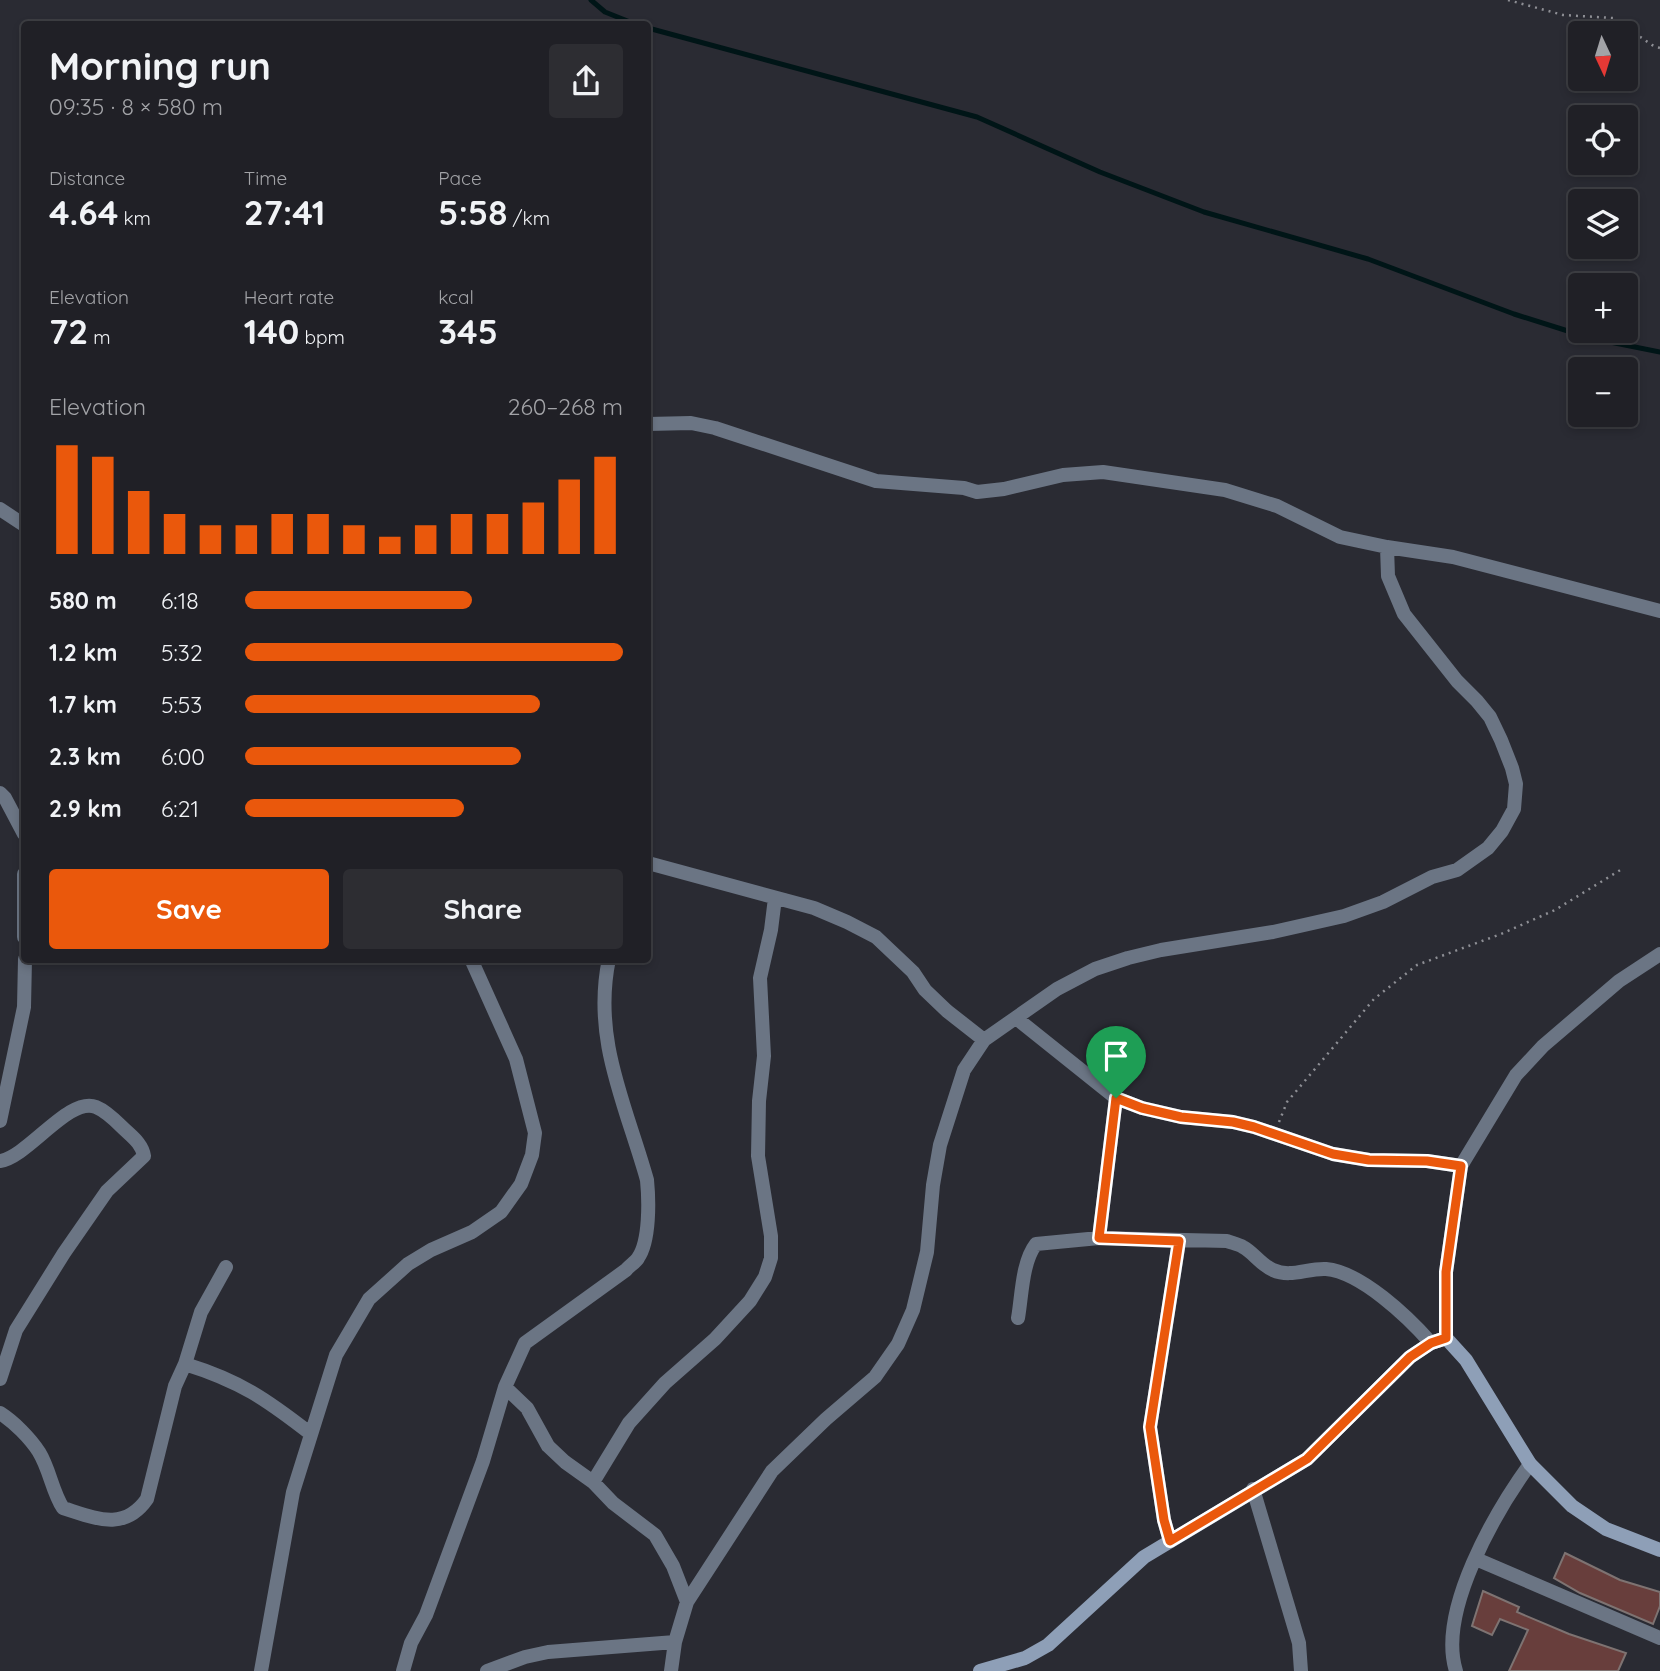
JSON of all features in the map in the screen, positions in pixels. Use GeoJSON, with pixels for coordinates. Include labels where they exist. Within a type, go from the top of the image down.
{"type":"FeatureCollection","features":[{"type":"Feature","properties":{"kind":"main road"},"geometry":{"type":"LineString","coordinates":[[981,1671],[1038,1653],[1144,1557],[1253,1489],[1307,1459],[1410,1357],[1431,1343],[1446,1338],[1466,1360],[1530,1464],[1572,1506],[1606,1529],[1660,1550]]}},
{"type":"Feature","properties":{"kind":"street"},"geometry":{"type":"LineString","coordinates":[[651,424],[691,423],[715,428],[876,481],[964,488],[977,492],[1004,489],[1063,475],[1103,472],[1225,490],[1277,506],[1340,537],[1453,556],[1660,611]]}},
{"type":"Feature","properties":{"kind":"street"},"geometry":{"type":"LineString","coordinates":[[0,509],[21,523]]}},
{"type":"Feature","properties":{"kind":"street"},"geometry":{"type":"LineString","coordinates":[[671,1671],[675,1643],[687,1602],[772,1471],[875,1377],[898,1344],[913,1310],[927,1252],[933,1185],[940,1145],[964,1070],[984,1040],[1058,989],[1095,969],[1128,958],[1273,932],[1344,916],[1382,902],[1411,886],[1457,870],[1488,848],[1502,831],[1514,809],[1516,784],[1502,740],[1484,709],[1457,681],[1404,614],[1388,576],[1387,547]]}},
{"type":"Feature","properties":{"kind":"street"},"geometry":{"type":"LineString","coordinates":[[0,793],[5,797],[21,828]]}},
{"type":"Feature","properties":{"kind":"street"},"geometry":{"type":"LineString","coordinates":[[651,864],[814,908],[877,937],[906,965],[925,990],[984,1040]]}},
{"type":"Feature","properties":{"kind":"street"},"geometry":{"type":"LineString","coordinates":[[593,1482],[629,1423],[750,1301],[768,1268],[771,1236],[758,1156],[759,1101],[764,1056],[760,978],[775,898]]}},
{"type":"Feature","properties":{"kind":"street"},"geometry":{"type":"LineString","coordinates":[[1446,1338],[1446,1272],[1461,1166],[1516,1075],[1543,1046],[1619,981],[1660,954]]}},
{"type":"Feature","properties":{"kind":"street"},"geometry":{"type":"LineString","coordinates":[[0,1121],[24,1007],[25,963]]}},
{"type":"Feature","properties":{"kind":"street"},"geometry":{"type":"LineString","coordinates":[[261,1671],[293,1492],[336,1354],[369,1299],[408,1264],[431,1250],[472,1232],[502,1212],[521,1184],[532,1155],[535,1133],[516,1059],[473,963]]}},
{"type":"Feature","properties":{"kind":"street"},"geometry":{"type":"LineString","coordinates":[[402,1671],[411,1643],[426,1615],[483,1461],[505,1387],[525,1343],[626,1270],[638,1258],[644,1241],[649,1196],[647,1180],[607,1045],[603,986],[608,963]]}},
{"type":"Feature","properties":{"kind":"street"},"geometry":{"type":"LineString","coordinates":[[1016,1018],[1116,1098],[1142,1108],[1181,1117],[1233,1122],[1333,1154],[1369,1160],[1427,1161],[1461,1166]]}},
{"type":"Feature","properties":{"kind":"street"},"geometry":{"type":"LineString","coordinates":[[1099,1238],[1116,1098]]}},
{"type":"Feature","properties":{"kind":"street"},"geometry":{"type":"LineString","coordinates":[[0,1161],[7,1160],[28,1146],[73,1111],[88,1105],[97,1107],[113,1118],[139,1144],[145,1156],[107,1191],[64,1253],[16,1330],[0,1379]]}},
{"type":"Feature","properties":{"kind":"street"},"geometry":{"type":"LineString","coordinates":[[1018,1318],[1031,1251],[1036,1244],[1044,1241],[1099,1238],[1227,1241],[1245,1247],[1251,1255],[1273,1270],[1295,1274],[1328,1269],[1352,1277],[1406,1315],[1431,1343]]}},
{"type":"Feature","properties":{"kind":"street"},"geometry":{"type":"LineString","coordinates":[[1170,1541],[1164,1520],[1150,1427],[1179,1241]]}},
{"type":"Feature","properties":{"kind":"street"},"geometry":{"type":"LineString","coordinates":[[0,1413],[39,1452],[63,1508],[109,1520],[128,1518],[138,1511],[146,1499],[175,1386],[185,1364],[201,1312],[226,1267]]}},
{"type":"Feature","properties":{"kind":"street"},"geometry":{"type":"LineString","coordinates":[[185,1364],[216,1374],[259,1394],[311,1434]]}},
{"type":"Feature","properties":{"kind":"street"},"geometry":{"type":"LineString","coordinates":[[505,1387],[527,1408],[548,1446],[593,1482],[613,1503],[655,1535],[673,1566],[687,1602]]}},
{"type":"Feature","properties":{"kind":"street"},"geometry":{"type":"LineString","coordinates":[[1456,1671],[1454,1629],[1476,1559],[1496,1515],[1530,1464]]}},
{"type":"Feature","properties":{"kind":"street"},"geometry":{"type":"LineString","coordinates":[[1253,1489],[1299,1643],[1301,1671]]}},
{"type":"Feature","properties":{"kind":"street"},"geometry":{"type":"LineString","coordinates":[[1476,1559],[1660,1638]]}},
{"type":"Feature","properties":{"kind":"street"},"geometry":{"type":"LineString","coordinates":[[488,1671],[525,1657],[548,1652],[675,1643]]}},
{"type":"Feature","properties":{"kind":"path"},"geometry":{"type":"LineString","coordinates":[[1508,0],[1563,15],[1613,18],[1660,48]]}},
{"type":"Feature","properties":{"kind":"path"},"geometry":{"type":"LineString","coordinates":[[1273,1134],[1287,1102],[1374,999],[1417,965],[1501,934],[1555,910],[1622,869]]}},
{"type":"Feature","properties":{"kind":"building"},"geometry":{"type":"Polygon","coordinates":[[[1565,1553],[1620,1580],[1660,1592],[1660,1606],[1653,1624],[1580,1593],[1554,1578],[1565,1553]]]}},
{"type":"Feature","properties":{"kind":"building"},"geometry":{"type":"Polygon","coordinates":[[[1483,1591],[1519,1607],[1517,1612],[1569,1634],[1626,1653],[1618,1671],[1509,1671],[1528,1630],[1500,1619],[1492,1635],[1472,1626],[1483,1591]]]}},
{"type":"Feature","properties":{"kind":"waterway"},"geometry":{"type":"LineString","coordinates":[[591,0],[605,12],[628,21]]}},
{"type":"Feature","properties":{"kind":"waterway"},"geometry":{"type":"LineString","coordinates":[[651,29],[977,117],[1100,172],[1204,212],[1368,259],[1514,314],[1590,338],[1660,352]]}},
{"type":"Feature","properties":{"kind":"route"},"geometry":{"type":"LineString","coordinates":[[1116,1098],[1142,1108],[1181,1117],[1233,1122],[1254,1127],[1333,1154],[1369,1160],[1427,1161],[1461,1166],[1446,1272],[1446,1338],[1431,1343],[1410,1357],[1307,1459],[1170,1541],[1164,1520],[1150,1427],[1179,1241],[1099,1238],[1116,1098]]}}]}
